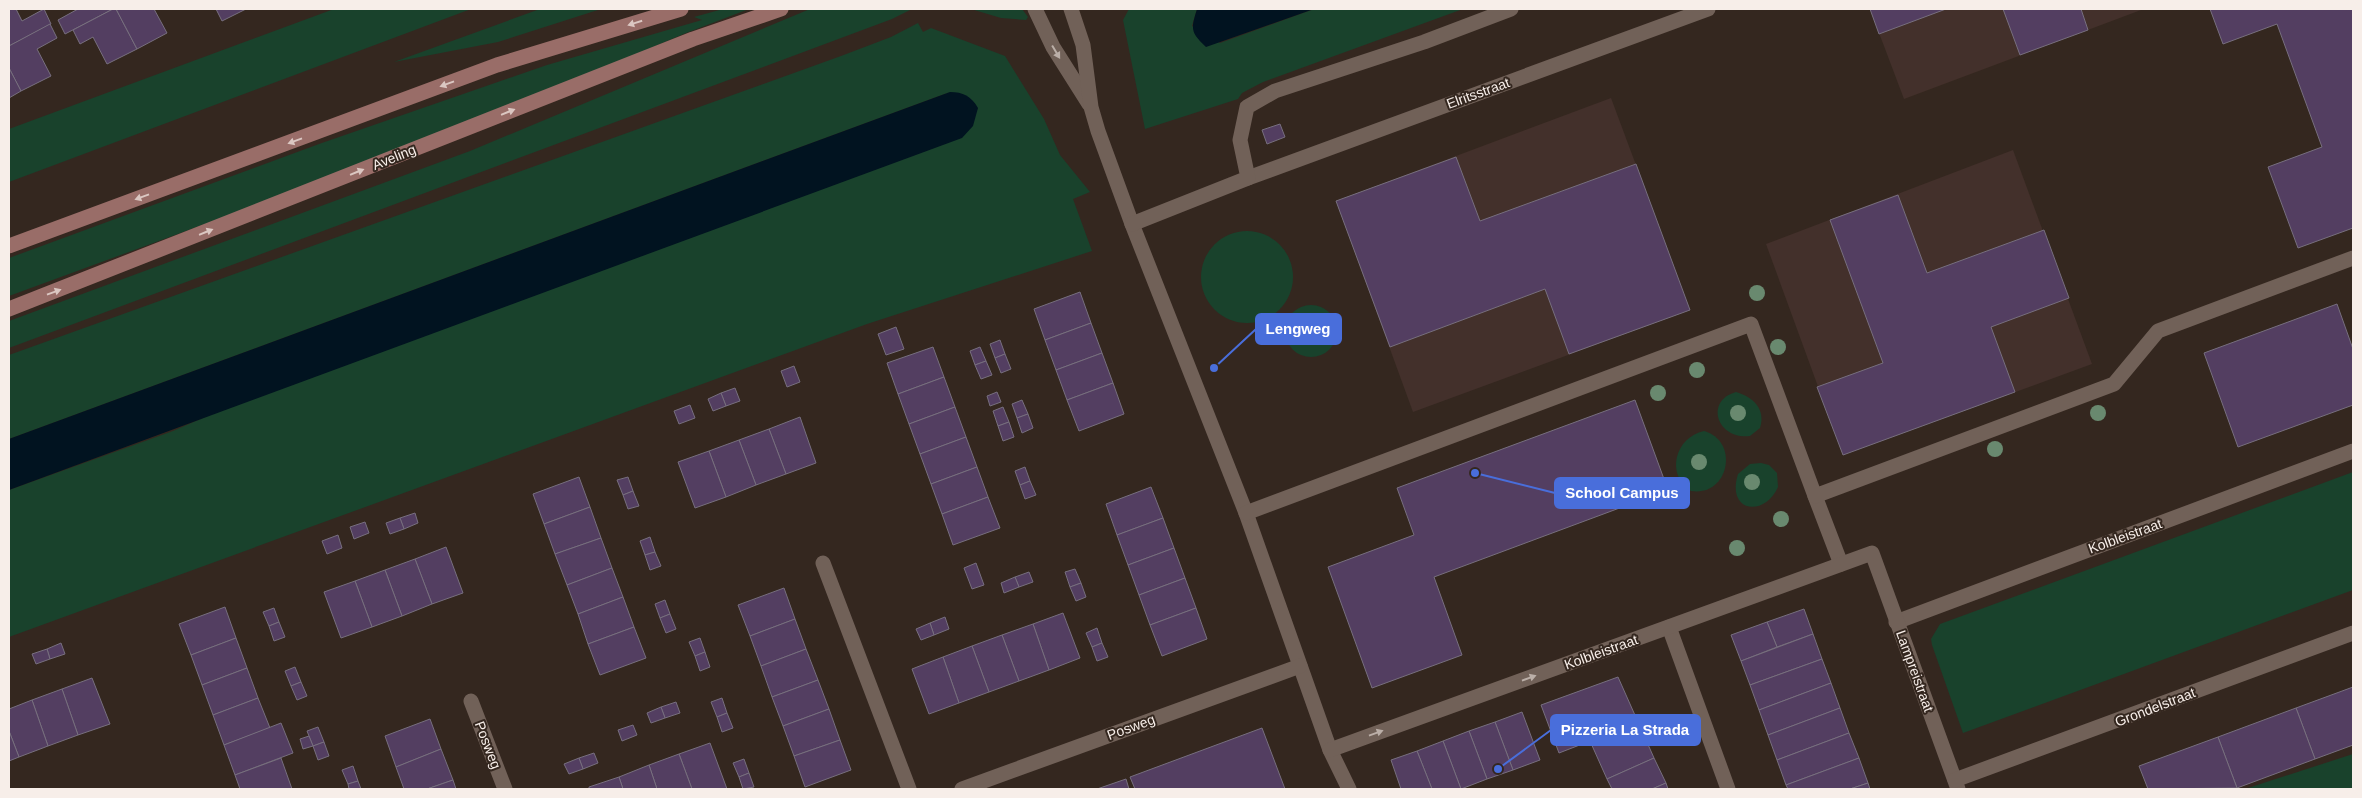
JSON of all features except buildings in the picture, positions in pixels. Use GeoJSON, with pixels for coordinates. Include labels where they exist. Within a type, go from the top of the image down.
{"type":"FeatureCollection","features":[{"type":"Feature","properties":{"kind":"main road"},"geometry":{"type":"LineString","coordinates":[[9,246],[497,65],[681,9]]}},
{"type":"Feature","properties":{"kind":"main road","name":"Aveling"},"geometry":{"type":"LineString","coordinates":[[9,308],[693,39],[781,9]]}},
{"type":"Feature","properties":{"kind":"street"},"geometry":{"type":"LineString","coordinates":[[1035,9],[1052,47],[1091,107]]}},
{"type":"Feature","properties":{"kind":"street"},"geometry":{"type":"LineString","coordinates":[[1071,9],[1083,45],[1091,107],[1132,224],[1246,513],[1330,750],[1349,789]]}},
{"type":"Feature","properties":{"kind":"street"},"geometry":{"type":"LineString","coordinates":[[1248,178],[1240,140],[1247,107],[1275,91],[1424,42],[1511,9]]}},
{"type":"Feature","properties":{"kind":"street","name":"Elritsstraat"},"geometry":{"type":"LineString","coordinates":[[1132,224],[1248,178],[1708,9]]}},
{"type":"Feature","properties":{"kind":"street"},"geometry":{"type":"LineString","coordinates":[[1815,496],[2114,384],[2158,331],[2353,258]]}},
{"type":"Feature","properties":{"kind":"street"},"geometry":{"type":"LineString","coordinates":[[1246,513],[1751,324],[1841,564]]}},
{"type":"Feature","properties":{"kind":"street","name":"Kolbleistraat"},"geometry":{"type":"LineString","coordinates":[[1896,622],[2353,452]]}},
{"type":"Feature","properties":{"kind":"street","name":"Kolbleistraat"},"geometry":{"type":"LineString","coordinates":[[1330,750],[1872,553]]}},
{"type":"Feature","properties":{"kind":"street","name":"Lampreistraat"},"geometry":{"type":"LineString","coordinates":[[1872,553],[1957,785]]}},
{"type":"Feature","properties":{"kind":"street"},"geometry":{"type":"LineString","coordinates":[[823,563],[909,789]]}},
{"type":"Feature","properties":{"kind":"street"},"geometry":{"type":"LineString","coordinates":[[1669,627],[1728,789]]}},
{"type":"Feature","properties":{"kind":"street","name":"Grondelstraat"},"geometry":{"type":"LineString","coordinates":[[1957,785],[2353,633]]}},
{"type":"Feature","properties":{"kind":"street","name":"Posweg"},"geometry":{"type":"LineString","coordinates":[[962,789],[1300,666]]}},
{"type":"Feature","properties":{"kind":"street","name":"Posweg"},"geometry":{"type":"LineString","coordinates":[[471,701],[504,789]]}},
{"type":"Feature","properties":{"kind":"shaded area"},"geometry":{"type":"Polygon","coordinates":[[[1870,9],[2141,9],[2141,10],[1904,99],[1870,9]]]}},
{"type":"Feature","properties":{"kind":"shaded area"},"geometry":{"type":"Polygon","coordinates":[[[1611,98],[1690,310],[1413,412],[1336,201],[1611,98]]]}},
{"type":"Feature","properties":{"kind":"shaded area"},"geometry":{"type":"Polygon","coordinates":[[[2013,150],[2092,364],[1843,455],[1766,244],[2013,150]]]}},
{"type":"Feature","properties":{"kind":"green space"},"geometry":{"type":"Polygon","coordinates":[[[334,9],[471,9],[9,182],[9,129],[334,9]]]}},
{"type":"Feature","properties":{"kind":"green space"},"geometry":{"type":"Polygon","coordinates":[[[540,9],[601,9],[498,42],[394,62],[540,9]]]}},
{"type":"Feature","properties":{"kind":"green space"},"geometry":{"type":"Polygon","coordinates":[[[723,9],[749,9],[686,33],[434,140],[9,296],[9,258],[319,144],[547,65],[702,20],[694,17],[723,9]]]}},
{"type":"Feature","properties":{"kind":"green space"},"geometry":{"type":"Polygon","coordinates":[[[810,9],[910,10],[892,19],[9,348],[9,321],[470,151],[810,9]]]}},
{"type":"Feature","properties":{"kind":"green space"},"geometry":{"type":"Polygon","coordinates":[[[971,9],[1022,9],[1028,17],[1026,20],[1001,18],[971,9]]]}},
{"type":"Feature","properties":{"kind":"green space"},"geometry":{"type":"Polygon","coordinates":[[[1129,9],[1197,9],[1192,26],[1220,43],[1314,9],[1463,9],[1263,82],[1242,93],[1238,99],[1145,129],[1123,20],[1129,9]]]}},
{"type":"Feature","properties":{"kind":"green space"},"geometry":{"type":"Polygon","coordinates":[[[918,23],[923,32],[931,28],[1005,56],[1044,119],[1060,155],[1090,192],[1073,199],[1092,251],[867,324],[9,637],[9,490],[173,431],[950,92],[9,439],[9,355],[841,56],[891,37],[918,23]]]}},
{"type":"Feature","properties":{"kind":"green space"},"geometry":{"type":"Polygon","coordinates":[[[1247,231],[1265,234],[1280,244],[1290,259],[1293,277],[1290,295],[1280,310],[1265,320],[1247,323],[1229,320],[1214,310],[1204,295],[1201,277],[1204,259],[1214,244],[1229,234],[1247,231]]]}},
{"type":"Feature","properties":{"kind":"green space"},"geometry":{"type":"Polygon","coordinates":[[[1311,305],[1321,307],[1329,313],[1335,321],[1337,331],[1335,341],[1329,349],[1321,355],[1311,357],[1301,355],[1293,349],[1287,341],[1285,331],[1287,321],[1293,313],[1301,307],[1311,305]]]}},
{"type":"Feature","properties":{"kind":"green space"},"geometry":{"type":"Polygon","coordinates":[[[1736,392],[1748,397],[1760,410],[1760,428],[1750,436],[1739,436],[1729,432],[1719,419],[1720,403],[1726,397],[1736,392]]]}},
{"type":"Feature","properties":{"kind":"green space"},"geometry":{"type":"Polygon","coordinates":[[[1704,431],[1715,437],[1722,445],[1726,456],[1725,467],[1721,477],[1714,486],[1704,491],[1691,491],[1678,476],[1676,467],[1677,457],[1680,448],[1686,441],[1704,431]]]}},
{"type":"Feature","properties":{"kind":"green space"},"geometry":{"type":"Polygon","coordinates":[[[1761,463],[1769,465],[1777,473],[1778,487],[1772,497],[1764,503],[1756,507],[1748,506],[1742,503],[1737,496],[1738,474],[1750,464],[1761,463]]]}},
{"type":"Feature","properties":{"kind":"green space"},"geometry":{"type":"Polygon","coordinates":[[[2353,472],[2353,590],[1963,733],[1932,645],[1931,639],[1940,624],[2353,472]]]}},
{"type":"Feature","properties":{"kind":"green space"},"geometry":{"type":"Polygon","coordinates":[[[2353,754],[2353,789],[2245,789],[2353,754]]]}},
{"type":"Feature","properties":{"kind":"water"},"geometry":{"type":"Polygon","coordinates":[[[1197,9],[1314,9],[1206,47],[1197,38],[1193,30],[1197,9]]]}},
{"type":"Feature","properties":{"kind":"water"},"geometry":{"type":"Polygon","coordinates":[[[950,92],[966,95],[978,108],[973,126],[962,138],[9,490],[9,439],[950,92]]]}},
{"type":"Feature","properties":{"kind":"place","name":"Lengweg"},"geometry":{"type":"Point","coordinates":[1214,368]}},
{"type":"Feature","properties":{"kind":"place","name":"School Campus"},"geometry":{"type":"Point","coordinates":[1475,473]}},
{"type":"Feature","properties":{"kind":"place","name":"Pizzeria La Strada"},"geometry":{"type":"Point","coordinates":[1498,769]}}]}
